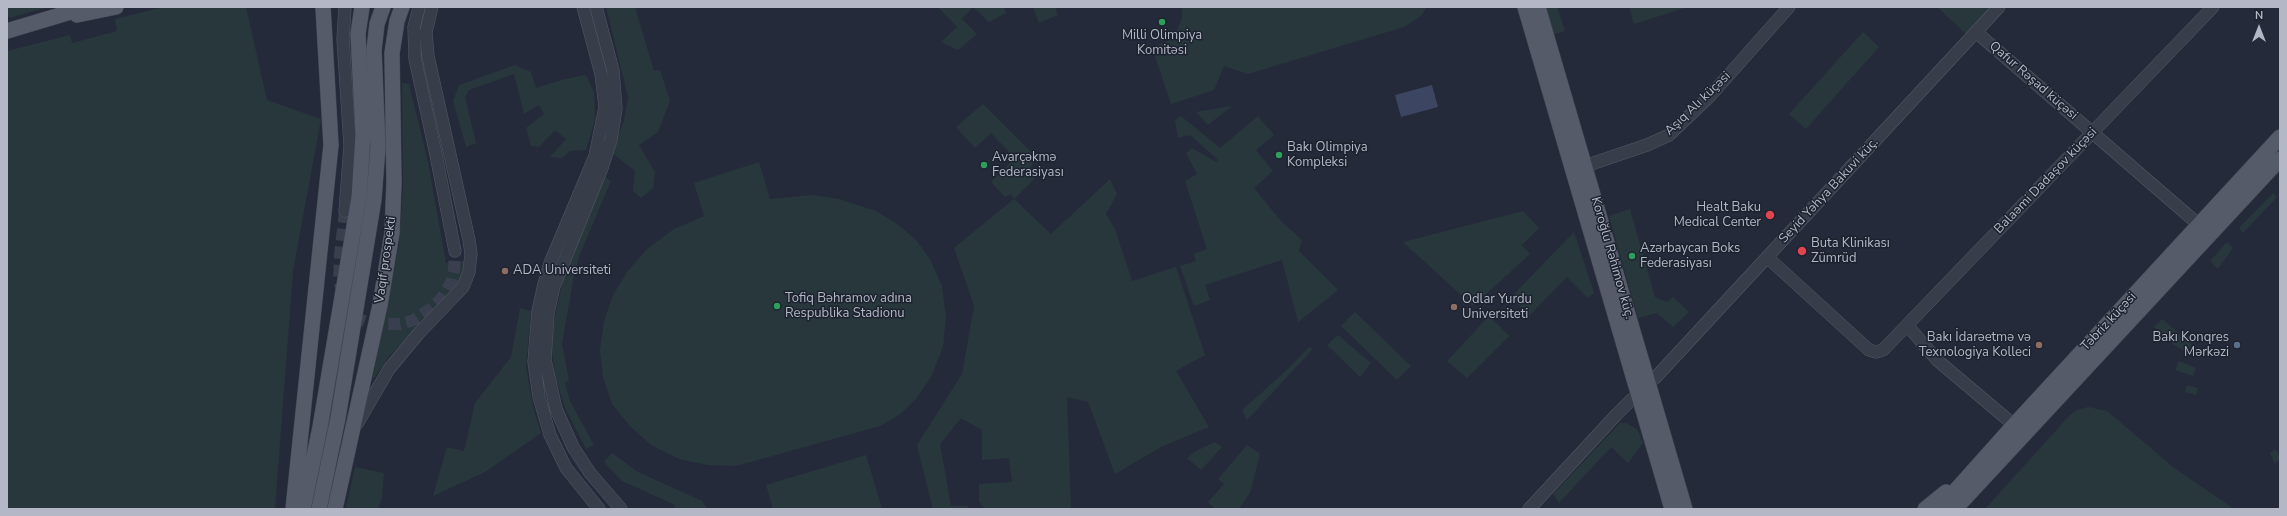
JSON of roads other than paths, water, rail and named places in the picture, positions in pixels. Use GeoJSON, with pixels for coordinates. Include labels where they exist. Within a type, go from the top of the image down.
{"type":"FeatureCollection","features":[{"type":"Feature","properties":{"kind":"main road"},"geometry":{"type":"LineString","coordinates":[[48,20],[70,7]]}},
{"type":"Feature","properties":{"kind":"main road"},"geometry":{"type":"LineString","coordinates":[[7,31],[48,20],[87,7]]}},
{"type":"Feature","properties":{"kind":"main road"},"geometry":{"type":"LineString","coordinates":[[48,20],[116,7]]}},
{"type":"Feature","properties":{"kind":"main road"},"geometry":{"type":"LineString","coordinates":[[315,7],[324,40]]}},
{"type":"Feature","properties":{"kind":"main road"},"geometry":{"type":"LineString","coordinates":[[293,509],[331,152],[323,7]]}},
{"type":"Feature","properties":{"kind":"main road"},"geometry":{"type":"LineString","coordinates":[[303,509],[320,427],[360,197],[363,135],[358,41],[362,7]]}},
{"type":"Feature","properties":{"kind":"main road","name":"Vaqif prospekti"},"geometry":{"type":"LineString","coordinates":[[319,509],[338,418],[374,198],[378,147],[374,50],[377,24],[383,7]]}},
{"type":"Feature","properties":{"kind":"main road","name":"Vaqif prospekti"},"geometry":{"type":"LineString","coordinates":[[335,509],[354,429],[392,234],[394,182],[392,52],[397,21],[402,7]]}},
{"type":"Feature","properties":{"kind":"main road","name":"Koroğlu Rəhimov küç."},"geometry":{"type":"LineString","coordinates":[[1525,7],[1672,509]]}},
{"type":"Feature","properties":{"kind":"main road","name":"Koroğlu Rəhimov küç."},"geometry":{"type":"LineString","coordinates":[[1538,7],[1585,166],[1653,378],[1686,509]]}},
{"type":"Feature","properties":{"kind":"main road","name":"Təbriz küçəsi"},"geometry":{"type":"LineString","coordinates":[[1939,509],[1979,473],[2205,230],[2280,137]]}},
{"type":"Feature","properties":{"kind":"main road","name":"Təbriz küçəsi"},"geometry":{"type":"LineString","coordinates":[[1955,509],[2014,424],[2205,230],[2280,159]]}},
{"type":"Feature","properties":{"kind":"main road"},"geometry":{"type":"LineString","coordinates":[[1925,509],[1979,473]]}},
{"type":"Feature","properties":{"kind":"main road"},"geometry":{"type":"LineString","coordinates":[[1965,509],[1979,473]]}},
{"type":"Feature","properties":{"kind":"street"},"geometry":{"type":"LineString","coordinates":[[345,7],[343,39],[350,146],[345,211]]}},
{"type":"Feature","properties":{"kind":"street"},"geometry":{"type":"LineString","coordinates":[[419,7],[414,27],[415,59],[436,150],[455,251]]}},
{"type":"Feature","properties":{"kind":"street"},"geometry":{"type":"LineString","coordinates":[[354,429],[389,369],[414,338],[463,287],[469,272],[471,254],[469,240],[428,56],[426,32],[432,7]]}},
{"type":"Feature","properties":{"kind":"street"},"geometry":{"type":"LineString","coordinates":[[583,7],[604,88],[605,107],[595,156],[550,263],[538,311],[534,348],[539,397],[550,435],[566,468],[599,509]]}},
{"type":"Feature","properties":{"kind":"street"},"geometry":{"type":"LineString","coordinates":[[596,7],[613,70],[616,109],[612,140],[554,286],[548,314],[545,360],[551,392],[573,447],[590,472],[621,509]]}},
{"type":"Feature","properties":{"kind":"street","name":"Aşıq Alı küçəsi"},"geometry":{"type":"LineString","coordinates":[[1585,166],[1648,145],[1669,135],[1710,96],[1789,7]]}},
{"type":"Feature","properties":{"kind":"street","name":"Seyid Yəhya Bakuvi küç."},"geometry":{"type":"LineString","coordinates":[[1653,378],[1999,7]]}},
{"type":"Feature","properties":{"kind":"street","name":"Balaəmi Dadaşov küçəsi"},"geometry":{"type":"LineString","coordinates":[[1767,257],[1869,350],[1876,352],[1883,350],[2213,7]]}},
{"type":"Feature","properties":{"kind":"street","name":"Qafur Rəşad küçəsi"},"geometry":{"type":"LineString","coordinates":[[1976,32],[2205,230]]}},
{"type":"Feature","properties":{"kind":"street"},"geometry":{"type":"LineString","coordinates":[[1907,325],[1937,360],[2014,424]]}},
{"type":"Feature","properties":{"kind":"street"},"geometry":{"type":"LineString","coordinates":[[1529,509],[1617,414],[1631,400],[1639,396]]}},
{"type":"Feature","properties":{"kind":"street"},"geometry":{"type":"LineString","coordinates":[[558,454],[573,447]]}},
{"type":"Feature","properties":{"kind":"water"},"geometry":{"type":"Polygon","coordinates":[[[1432,85],[1438,107],[1401,117],[1395,95],[1432,85]]]}},
{"type":"Feature","properties":{"kind":"tunnel"},"geometry":{"type":"LineString","coordinates":[[345,211],[340,255],[339,281],[346,303],[359,319],[367,322],[379,324],[400,324],[414,320],[432,308],[441,299],[451,283],[454,271],[455,251]]}},
{"type":"Feature","properties":{"kind":"place","name":"Milli Olimpiya Komitəsi"},"geometry":{"type":"Point","coordinates":[1162,22]}},
{"type":"Feature","properties":{"kind":"place","name":"Bakı Olimpiya Kompleksi"},"geometry":{"type":"Point","coordinates":[1279,155]}},
{"type":"Feature","properties":{"kind":"place","name":"Avarçəkmə Federasiyası"},"geometry":{"type":"Point","coordinates":[984,165]}},
{"type":"Feature","properties":{"kind":"place","name":"Healt Baku Medical Center"},"geometry":{"type":"Point","coordinates":[1770,215]}},
{"type":"Feature","properties":{"kind":"place","name":"Buta Klinikası Zümrüd"},"geometry":{"type":"Point","coordinates":[1802,251]}},
{"type":"Feature","properties":{"kind":"place","name":"Azərbaycan Boks Federasiyası"},"geometry":{"type":"Point","coordinates":[1632,256]}},
{"type":"Feature","properties":{"kind":"place","name":"ADA Universiteti"},"geometry":{"type":"Point","coordinates":[505,271]}},
{"type":"Feature","properties":{"kind":"place","name":"Tofiq Bəhramov adına Respublika Stadionu"},"geometry":{"type":"Point","coordinates":[777,306]}},
{"type":"Feature","properties":{"kind":"place","name":"Odlar Yurdu Universiteti"},"geometry":{"type":"Point","coordinates":[1454,307]}},
{"type":"Feature","properties":{"kind":"place","name":"Bakı İdarəetmə və Texnologiya Kolleci"},"geometry":{"type":"Point","coordinates":[2039,345]}},
{"type":"Feature","properties":{"kind":"place","name":"Bakı Konqres Mərkəzi"},"geometry":{"type":"Point","coordinates":[2237,345]}}]}
